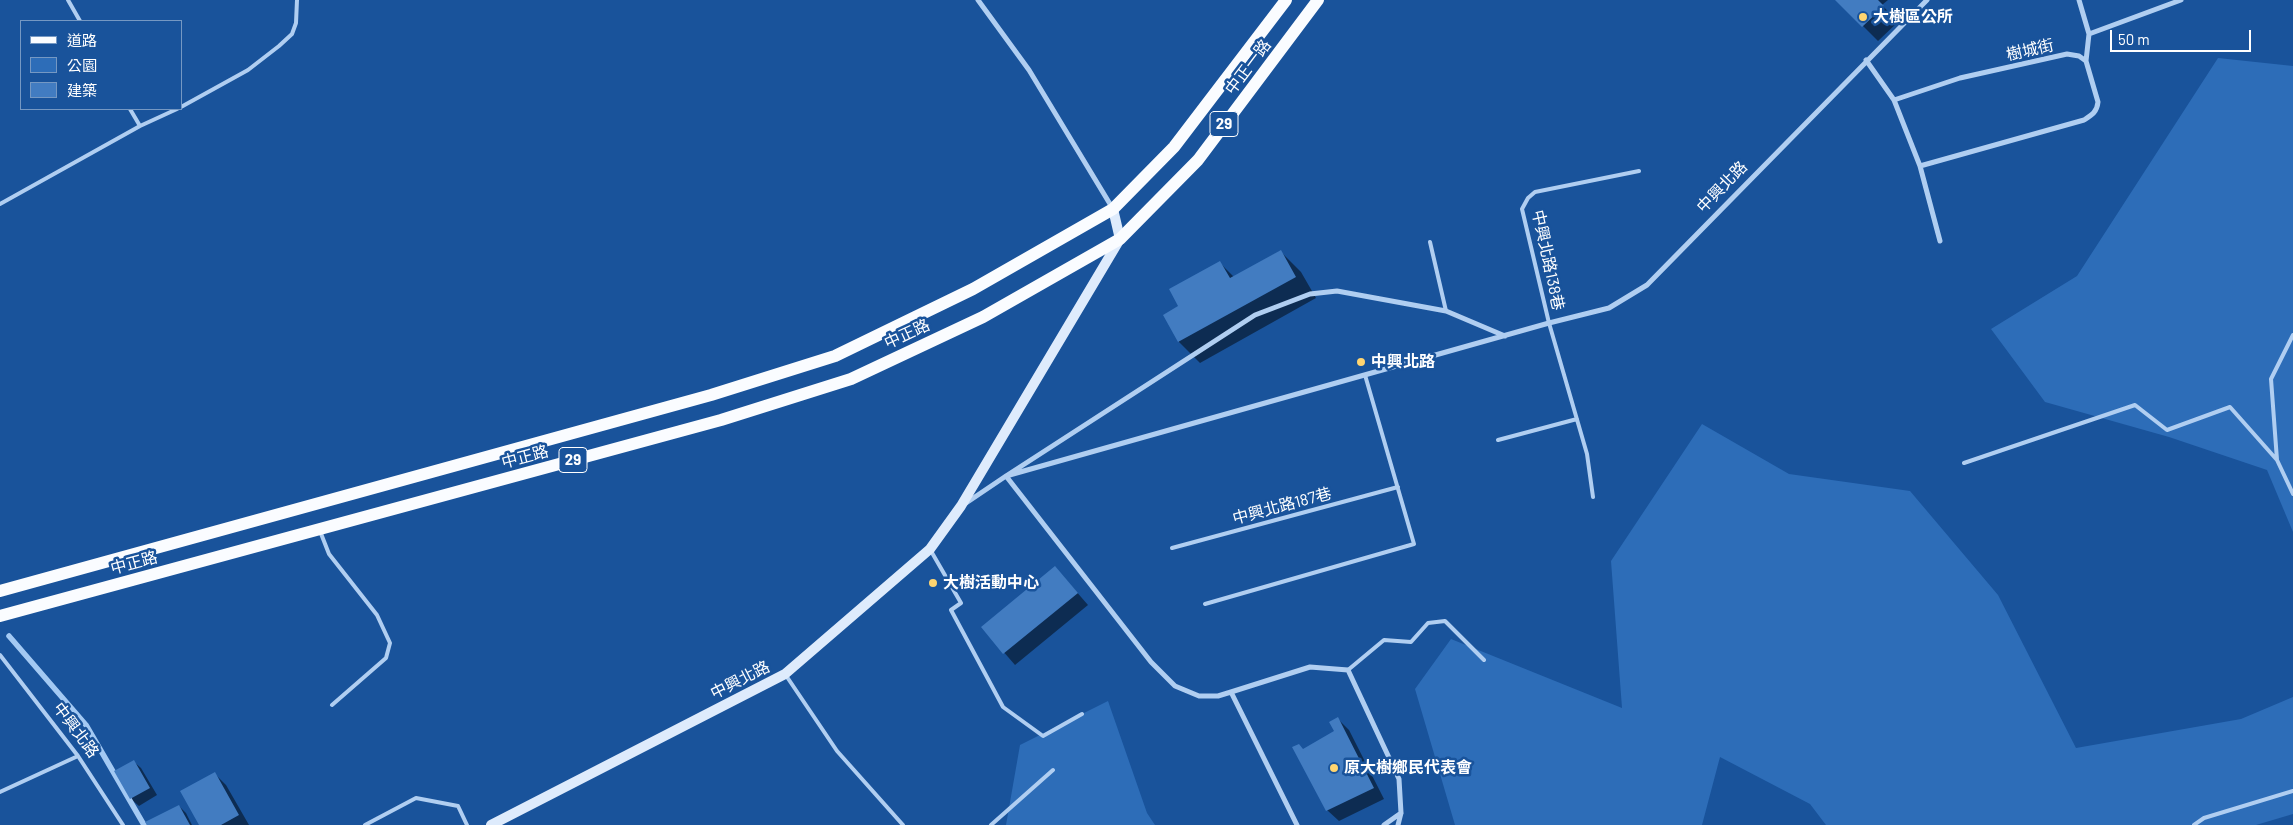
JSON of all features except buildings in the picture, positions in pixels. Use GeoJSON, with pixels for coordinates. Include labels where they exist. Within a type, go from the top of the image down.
{"type":"FeatureCollection","features":[{"type":"Feature","properties":{"kind":"main road","name":"中正一路"},"geometry":{"type":"LineString","coordinates":[[1113,209],[1174,147],[1286,0]]}},
{"type":"Feature","properties":{"kind":"main road","name":"中正一路"},"geometry":{"type":"LineString","coordinates":[[1120,239],[1198,160],[1318,0]]}},
{"type":"Feature","properties":{"kind":"main road","name":"中正路"},"geometry":{"type":"LineString","coordinates":[[0,591],[711,395],[835,356],[972,290],[1113,209]]}},
{"type":"Feature","properties":{"kind":"main road","name":"中正路"},"geometry":{"type":"LineString","coordinates":[[0,616],[721,420],[850,379],[983,317],[1120,239]]}},
{"type":"Feature","properties":{"kind":"street"},"geometry":{"type":"LineString","coordinates":[[978,0],[1029,70],[1113,209],[1120,239]]}},
{"type":"Feature","properties":{"kind":"street","name":"中興北路"},"geometry":{"type":"LineString","coordinates":[[962,506],[1006,476],[1548,323],[1609,308],[1647,285],[1927,0]]}},
{"type":"Feature","properties":{"kind":"street"},"geometry":{"type":"LineString","coordinates":[[1920,166],[2084,120],[2092,115],[2098,108],[2098,102],[2086,61],[2089,34],[2079,0]]}},
{"type":"Feature","properties":{"kind":"street"},"geometry":{"type":"LineString","coordinates":[[2089,34],[2181,0]]}},
{"type":"Feature","properties":{"kind":"street","name":"樹城街"},"geometry":{"type":"LineString","coordinates":[[1894,100],[1960,78],[2067,54],[2079,56],[2086,61]]}},
{"type":"Feature","properties":{"kind":"street"},"geometry":{"type":"LineString","coordinates":[[1866,60],[1894,100],[1920,166],[1940,241]]}},
{"type":"Feature","properties":{"kind":"street","name":"中興北路"},"geometry":{"type":"LineString","coordinates":[[491,825],[785,674],[930,549],[962,506],[1120,239]]}},
{"type":"Feature","properties":{"kind":"street"},"geometry":{"type":"LineString","coordinates":[[1398,825],[1401,813],[1399,780],[1348,670],[1310,667],[1218,696],[1200,696],[1175,686],[1151,662],[1006,476],[1255,315],[1310,294],[1337,291],[1446,311],[1504,336]]}},
{"type":"Feature","properties":{"kind":"street"},"geometry":{"type":"LineString","coordinates":[[1231,692],[1297,825]]}},
{"type":"Feature","properties":{"kind":"street"},"geometry":{"type":"LineString","coordinates":[[1384,825],[1401,813]]}},
{"type":"Feature","properties":{"kind":"lane"},"geometry":{"type":"LineString","coordinates":[[68,0],[79,20]]}},
{"type":"Feature","properties":{"kind":"lane"},"geometry":{"type":"LineString","coordinates":[[182,106],[248,70],[292,34],[296,23],[297,0]]}},
{"type":"Feature","properties":{"kind":"lane"},"geometry":{"type":"LineString","coordinates":[[131,110],[140,126]]}},
{"type":"Feature","properties":{"kind":"lane"},"geometry":{"type":"LineString","coordinates":[[0,204],[140,126],[176,110]]}},
{"type":"Feature","properties":{"kind":"lane","name":"中興北路138巷"},"geometry":{"type":"LineString","coordinates":[[1593,497],[1587,454],[1548,323],[1522,209],[1528,198],[1535,192],[1639,171]]}},
{"type":"Feature","properties":{"kind":"lane"},"geometry":{"type":"LineString","coordinates":[[1430,242],[1446,311]]}},
{"type":"Feature","properties":{"kind":"lane"},"geometry":{"type":"LineString","coordinates":[[2276,460],[2271,378],[2293,335]]}},
{"type":"Feature","properties":{"kind":"lane"},"geometry":{"type":"LineString","coordinates":[[1205,604],[1414,544],[1365,375]]}},
{"type":"Feature","properties":{"kind":"lane"},"geometry":{"type":"LineString","coordinates":[[1964,463],[2135,405],[2167,430],[2230,407],[2276,460],[2293,494]]}},
{"type":"Feature","properties":{"kind":"lane"},"geometry":{"type":"LineString","coordinates":[[1498,440],[1577,419]]}},
{"type":"Feature","properties":{"kind":"lane","name":"中興北路187巷"},"geometry":{"type":"LineString","coordinates":[[1172,548],[1398,487]]}},
{"type":"Feature","properties":{"kind":"lane"},"geometry":{"type":"LineString","coordinates":[[320,529],[329,554],[377,614],[390,644],[386,658],[332,705]]}},
{"type":"Feature","properties":{"kind":"lane"},"geometry":{"type":"LineString","coordinates":[[930,549],[961,603],[951,610],[1004,707],[1043,736],[1082,714]]}},
{"type":"Feature","properties":{"kind":"lane"},"geometry":{"type":"LineString","coordinates":[[1348,670],[1384,640],[1411,642],[1428,623],[1445,621],[1484,660]]}},
{"type":"Feature","properties":{"kind":"lane","name":"中興北路"},"geometry":{"type":"LineString","coordinates":[[0,656],[78,756],[123,825]]}},
{"type":"Feature","properties":{"kind":"lane"},"geometry":{"type":"LineString","coordinates":[[785,674],[837,751],[903,825]]}},
{"type":"Feature","properties":{"kind":"lane"},"geometry":{"type":"LineString","coordinates":[[0,792],[78,756]]}},
{"type":"Feature","properties":{"kind":"lane"},"geometry":{"type":"LineString","coordinates":[[991,825],[1053,770]]}},
{"type":"Feature","properties":{"kind":"lane"},"geometry":{"type":"LineString","coordinates":[[2194,825],[2204,818],[2293,791]]}},
{"type":"Feature","properties":{"kind":"lane"},"geometry":{"type":"LineString","coordinates":[[365,825],[416,798],[458,806],[467,825]]}},
{"type":"Feature","properties":{"kind":"green space"},"geometry":{"type":"Polygon","coordinates":[[[2218,58],[2293,66],[2293,532],[2267,470],[2169,437],[2045,402],[1991,329],[2077,276],[2218,58]]]}},
{"type":"Feature","properties":{"kind":"green space"},"geometry":{"type":"Polygon","coordinates":[[[1702,424],[1789,474],[1910,491],[1998,595],[2076,748],[2241,719],[2293,697],[2293,814],[2256,825],[1826,825],[1810,804],[1720,757],[1702,825],[1455,825],[1415,689],[1451,639],[1622,708],[1611,561],[1702,424]]]}},
{"type":"Feature","properties":{"kind":"green space"},"geometry":{"type":"Polygon","coordinates":[[[1108,701],[1147,813],[1155,825],[1006,825],[1020,745],[1108,701]]]}},
{"type":"Feature","properties":{"kind":"waterway"},"geometry":{"type":"LineString","coordinates":[[9,636],[86,725],[144,825]]}},
{"type":"Feature","properties":{"kind":"place","name":"大樹區公所"},"geometry":{"type":"Point","coordinates":[1863,17]}},
{"type":"Feature","properties":{"kind":"place","name":"中興北路"},"geometry":{"type":"Point","coordinates":[1361,362]}},
{"type":"Feature","properties":{"kind":"place","name":"大樹活動中心"},"geometry":{"type":"Point","coordinates":[933,583]}},
{"type":"Feature","properties":{"kind":"place","name":"原大樹鄉民代表會"},"geometry":{"type":"Point","coordinates":[1334,768]}}]}
